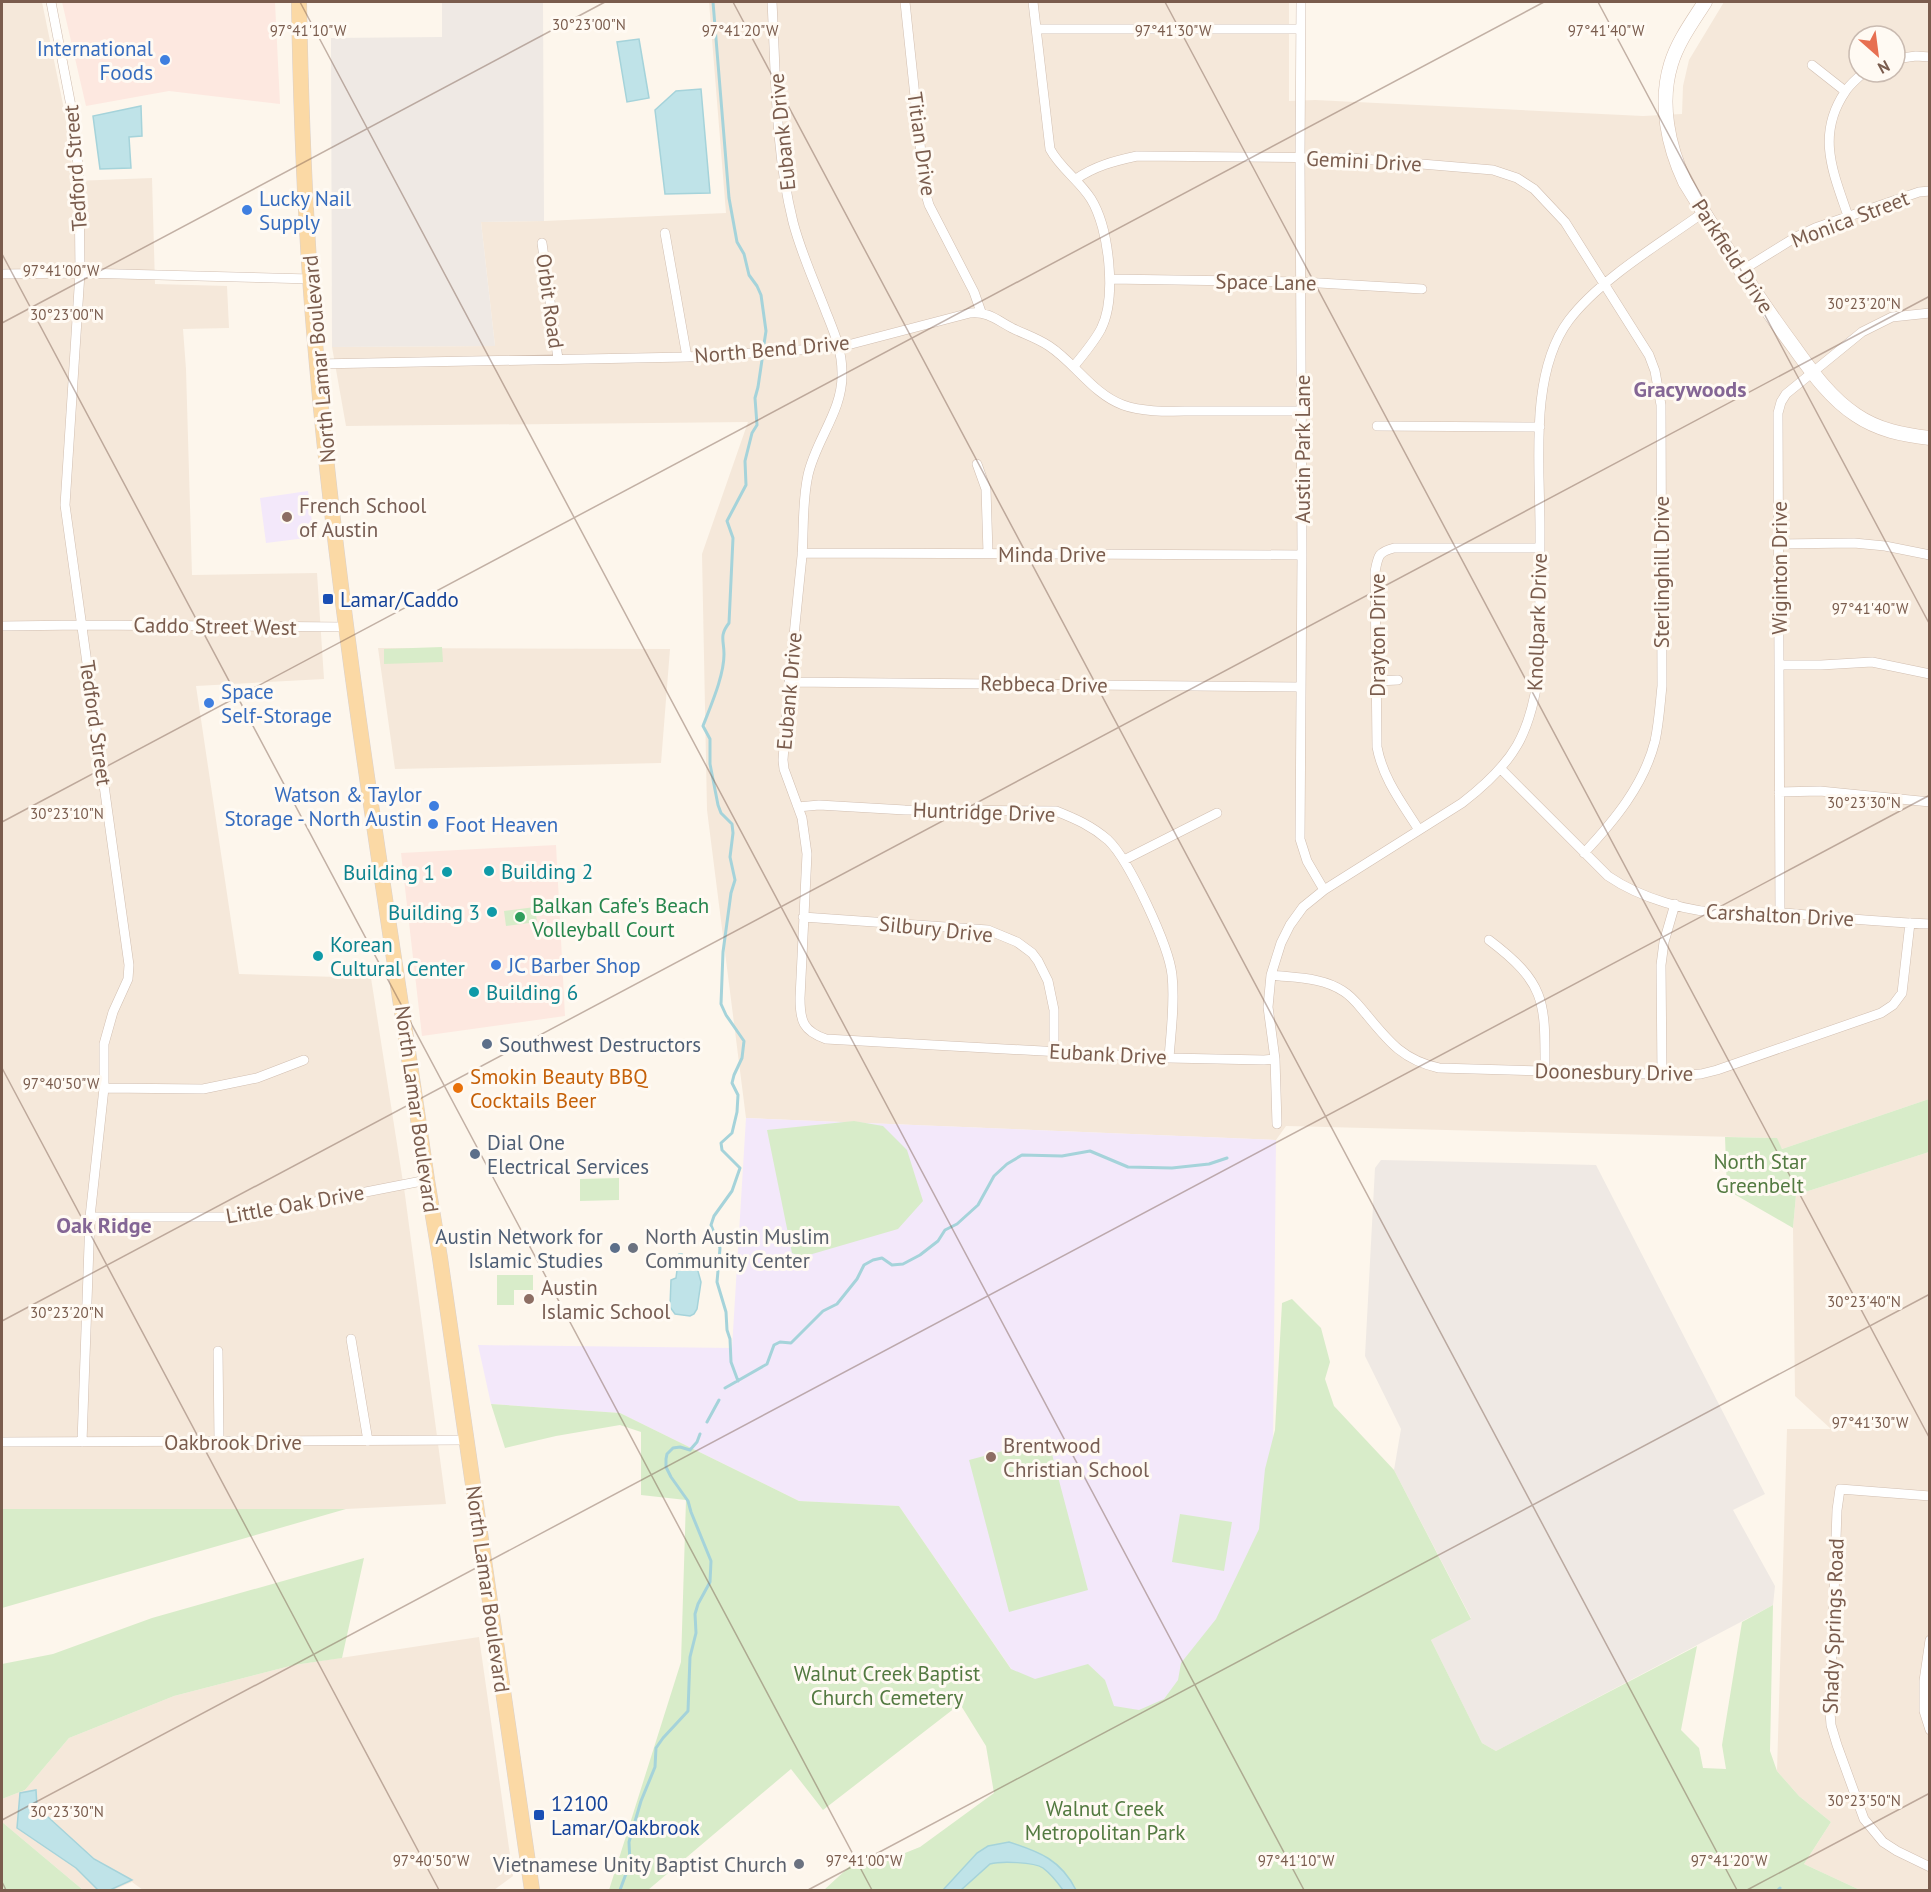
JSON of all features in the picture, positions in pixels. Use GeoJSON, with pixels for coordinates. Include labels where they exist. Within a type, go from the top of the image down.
{"type":"FeatureCollection","features":[{"type":"Feature","properties":{"kind":"main road","name":"North Lamar Boulevard"},"geometry":{"type":"LineString","coordinates":[[300,2],[300,86],[317,364],[347,627],[532,1890]]}},
{"type":"Feature","properties":{"kind":"street","name":"Tedford Street"},"geometry":{"type":"LineString","coordinates":[[51,2],[71,106],[79,174],[80,273],[65,505],[129,965],[128,979],[113,1012],[104,1044],[104,1088],[90,1217],[82,1442]]}},
{"type":"Feature","properties":{"kind":"street","name":"Eubank Drive"},"geometry":{"type":"LineString","coordinates":[[772,2],[782,171],[794,225],[840,347],[842,372],[837,409],[814,456],[804,497],[802,553],[783,760],[805,832],[807,854],[800,1011],[804,1025],[812,1034],[826,1039],[1169,1058],[1275,1059]]}},
{"type":"Feature","properties":{"kind":"street","name":"Titian Drive"},"geometry":{"type":"LineString","coordinates":[[905,2],[925,191],[929,205],[974,291],[981,312]]}},
{"type":"Feature","properties":{"kind":"street"},"geometry":{"type":"LineString","coordinates":[[1033,2],[1050,149],[1058,161],[1076,178],[1100,217],[1105,235],[1110,279],[1108,312],[1102,328],[1074,366]]}},
{"type":"Feature","properties":{"kind":"street","name":"Austin Park Lane"},"geometry":{"type":"LineString","coordinates":[[1301,2],[1300,839],[1307,861],[1324,890]]}},
{"type":"Feature","properties":{"kind":"street","name":"Parkfield Drive"},"geometry":{"type":"LineString","coordinates":[[1705,2],[1679,45],[1671,64],[1666,100],[1670,142],[1676,163],[1704,212],[1772,318],[1828,391],[1856,416],[1878,427],[1899,434],[1929,438]]}},
{"type":"Feature","properties":{"kind":"street"},"geometry":{"type":"LineString","coordinates":[[1036,29],[1300,29]]}},
{"type":"Feature","properties":{"kind":"street"},"geometry":{"type":"LineString","coordinates":[[1907,57],[1929,57]]}},
{"type":"Feature","properties":{"kind":"street"},"geometry":{"type":"LineString","coordinates":[[1812,64],[1845,91]]}},
{"type":"Feature","properties":{"kind":"street"},"geometry":{"type":"LineString","coordinates":[[1848,216],[1832,170],[1828,142],[1832,118],[1845,91],[1852,84]]}},
{"type":"Feature","properties":{"kind":"street","name":"Gemini Drive"},"geometry":{"type":"LineString","coordinates":[[1076,178],[1091,168],[1137,156],[1350,158],[1493,170],[1517,178],[1534,189],[1564,222],[1604,284]]}},
{"type":"Feature","properties":{"kind":"street","name":"Monica Street"},"geometry":{"type":"LineString","coordinates":[[1741,271],[1815,228],[1919,192],[1929,191]]}},
{"type":"Feature","properties":{"kind":"street","name":"Knollpark Drive"},"geometry":{"type":"LineString","coordinates":[[1277,1125],[1275,1059],[1268,1007],[1271,975],[1281,943],[1290,925],[1303,908],[1324,890],[1419,831],[1483,787],[1513,754],[1531,716],[1536,695],[1539,659],[1540,427],[1546,376],[1555,345],[1569,320],[1604,284],[1704,212]]}},
{"type":"Feature","properties":{"kind":"street"},"geometry":{"type":"LineString","coordinates":[[665,233],[687,357]]}},
{"type":"Feature","properties":{"kind":"street","name":"Orbit Road"},"geometry":{"type":"LineString","coordinates":[[542,243],[558,359]]}},
{"type":"Feature","properties":{"kind":"street"},"geometry":{"type":"LineString","coordinates":[[2,273],[311,279]]}},
{"type":"Feature","properties":{"kind":"street","name":"Space Lane"},"geometry":{"type":"LineString","coordinates":[[1110,279],[1302,282],[1422,289]]}},
{"type":"Feature","properties":{"kind":"street","name":"Sterlinghill Drive"},"geometry":{"type":"LineString","coordinates":[[1584,853],[1621,810],[1649,759],[1662,686],[1661,405],[1655,371],[1649,355],[1604,284]]}},
{"type":"Feature","properties":{"kind":"street"},"geometry":{"type":"LineString","coordinates":[[981,312],[992,315],[1010,327],[1048,345],[1099,390],[1125,406],[1167,411],[1301,411]]}},
{"type":"Feature","properties":{"kind":"street","name":"North Bend Drive"},"geometry":{"type":"LineString","coordinates":[[317,364],[687,357],[840,347],[981,312]]}},
{"type":"Feature","properties":{"kind":"street","name":"Wiginton Drive"},"geometry":{"type":"LineString","coordinates":[[1780,913],[1778,413],[1786,394],[1862,332],[1893,316],[1929,312]]}},
{"type":"Feature","properties":{"kind":"street"},"geometry":{"type":"LineString","coordinates":[[1377,426],[1540,427]]}},
{"type":"Feature","properties":{"kind":"street"},"geometry":{"type":"LineString","coordinates":[[977,464],[986,489],[988,553]]}},
{"type":"Feature","properties":{"kind":"street"},"geometry":{"type":"LineString","coordinates":[[1779,544],[1854,543],[1885,546],[1929,555]]}},
{"type":"Feature","properties":{"kind":"street","name":"Drayton Drive"},"geometry":{"type":"LineString","coordinates":[[1419,831],[1387,779],[1380,764],[1377,747],[1375,572],[1378,557],[1384,551],[1394,548],[1540,548]]}},
{"type":"Feature","properties":{"kind":"street","name":"Minda Drive"},"geometry":{"type":"LineString","coordinates":[[802,553],[1302,555]]}},
{"type":"Feature","properties":{"kind":"street","name":"Caddo Street West"},"geometry":{"type":"LineString","coordinates":[[2,626],[347,627]]}},
{"type":"Feature","properties":{"kind":"street"},"geometry":{"type":"LineString","coordinates":[[1779,665],[1872,662],[1929,674]]}},
{"type":"Feature","properties":{"kind":"street"},"geometry":{"type":"LineString","coordinates":[[1377,681],[1398,680]]}},
{"type":"Feature","properties":{"kind":"street","name":"Rebbeca Drive"},"geometry":{"type":"LineString","coordinates":[[789,682],[1300,687]]}},
{"type":"Feature","properties":{"kind":"street","name":"Carshalton Drive"},"geometry":{"type":"LineString","coordinates":[[1501,769],[1608,876],[1623,886],[1646,896],[1696,910],[1727,914],[1780,913],[1929,924]]}},
{"type":"Feature","properties":{"kind":"street"},"geometry":{"type":"LineString","coordinates":[[1779,792],[1820,791],[1929,802]]}},
{"type":"Feature","properties":{"kind":"street","name":"Huntridge Drive"},"geometry":{"type":"LineString","coordinates":[[798,807],[819,805],[906,810],[1056,811],[1091,827],[1125,860],[1162,938],[1169,958],[1173,990],[1169,1058]]}},
{"type":"Feature","properties":{"kind":"street"},"geometry":{"type":"LineString","coordinates":[[1125,860],[1217,813]]}},
{"type":"Feature","properties":{"kind":"street"},"geometry":{"type":"LineString","coordinates":[[1662,1075],[1661,965],[1664,942],[1675,904]]}},
{"type":"Feature","properties":{"kind":"street","name":"Silbury Drive"},"geometry":{"type":"LineString","coordinates":[[803,917],[988,930],[1017,942],[1032,953],[1048,981],[1054,1010],[1054,1051]]}},
{"type":"Feature","properties":{"kind":"street","name":"Doonesbury Drive"},"geometry":{"type":"LineString","coordinates":[[1271,975],[1329,983],[1344,991],[1395,1047],[1408,1057],[1428,1066],[1662,1075],[1701,1074],[1881,1012],[1893,1005],[1902,993],[1910,923]]}},
{"type":"Feature","properties":{"kind":"street"},"geometry":{"type":"LineString","coordinates":[[1489,940],[1521,967],[1539,994],[1545,1024],[1545,1071]]}},
{"type":"Feature","properties":{"kind":"street"},"geometry":{"type":"LineString","coordinates":[[104,1088],[204,1089],[256,1078],[304,1060]]}},
{"type":"Feature","properties":{"kind":"street","name":"Little Oak Drive"},"geometry":{"type":"LineString","coordinates":[[90,1217],[238,1217],[427,1180]]}},
{"type":"Feature","properties":{"kind":"street"},"geometry":{"type":"LineString","coordinates":[[351,1339],[368,1441]]}},
{"type":"Feature","properties":{"kind":"street"},"geometry":{"type":"LineString","coordinates":[[218,1351],[219,1441]]}},
{"type":"Feature","properties":{"kind":"street","name":"Oakbrook Drive"},"geometry":{"type":"LineString","coordinates":[[2,1442],[465,1440]]}},
{"type":"Feature","properties":{"kind":"street","name":"Shady Springs Road"},"geometry":{"type":"LineString","coordinates":[[1929,1496],[1840,1489],[1835,1542],[1831,1725],[1859,1810],[1869,1826],[1883,1842],[1929,1867]]}},
{"type":"Feature","properties":{"kind":"street"},"geometry":{"type":"LineString","coordinates":[[1929,1640],[1924,1681],[1924,1711],[1929,1730]]}},
{"type":"Feature","properties":{"kind":"shaded area"},"geometry":{"type":"Polygon","coordinates":[[[2,2],[42,2],[65,114],[74,181],[152,178],[155,284],[227,286],[229,328],[183,329],[192,575],[317,573],[324,679],[196,686],[239,974],[371,978],[405,1195],[446,1504],[346,1509],[2,1509],[2,2]]]}},
{"type":"Feature","properties":{"kind":"shaded area"},"geometry":{"type":"Polygon","coordinates":[[[62,2],[275,2],[280,104],[169,91],[86,106],[62,2]]]}},
{"type":"Feature","properties":{"kind":"shaded area"},"geometry":{"type":"Polygon","coordinates":[[[442,2],[543,2],[544,221],[481,222],[495,346],[332,347],[331,38],[442,37],[442,2]]]}},
{"type":"Feature","properties":{"kind":"shaded area"},"geometry":{"type":"Polygon","coordinates":[[[709,2],[1289,2],[1289,101],[1315,100],[1643,116],[1682,114],[1683,86],[1689,60],[1724,2],[1929,2],[1929,1099],[1782,1149],[1776,1138],[1286,1126],[1276,1140],[746,1118],[707,810],[702,554],[748,422],[346,426],[332,347],[495,346],[481,222],[726,213],[709,2]]]}},
{"type":"Feature","properties":{"kind":"shaded area","name":"French School of Austin"},"geometry":{"type":"Polygon","coordinates":[[[308,491],[314,537],[266,543],[260,498],[308,491]]]}},
{"type":"Feature","properties":{"kind":"shaded area"},"geometry":{"type":"Polygon","coordinates":[[[378,648],[670,649],[661,763],[395,769],[378,648]]]}},
{"type":"Feature","properties":{"kind":"shaded area"},"geometry":{"type":"Polygon","coordinates":[[[556,845],[565,1016],[422,1036],[401,853],[556,845]]]}},
{"type":"Feature","properties":{"kind":"shaded area","name":"Brentwood Christian School"},"geometry":{"type":"Polygon","coordinates":[[[746,1118],[1276,1140],[1270,1753],[1069,1747],[1012,1670],[899,1506],[799,1501],[620,1413],[491,1404],[478,1345],[732,1348],[746,1118]]]}},
{"type":"Feature","properties":{"kind":"shaded area"},"geometry":{"type":"Polygon","coordinates":[[[1929,1152],[1929,1890],[1860,1890],[1804,1864],[1831,1822],[1799,1796],[1777,1771],[1787,1429],[1831,1429],[1795,1396],[1793,1228],[1796,1195],[1929,1152]]]}},
{"type":"Feature","properties":{"kind":"shaded area"},"geometry":{"type":"Polygon","coordinates":[[[1381,1160],[1596,1165],[1765,1494],[1733,1510],[1775,1586],[1773,1605],[1496,1751],[1482,1743],[1431,1640],[1471,1618],[1394,1470],[1401,1429],[1365,1356],[1375,1168],[1381,1160]]]}},
{"type":"Feature","properties":{"kind":"shaded area"},"geometry":{"type":"Polygon","coordinates":[[[479,1637],[513,1876],[494,1890],[143,1890],[132,1882],[113,1890],[83,1890],[2,1822],[2,1799],[25,1790],[69,1738],[174,1696],[294,1665],[479,1637]]]}},
{"type":"Feature","properties":{"kind":"green space"},"geometry":{"type":"Polygon","coordinates":[[[442,647],[443,662],[384,664],[384,649],[442,647]]]}},
{"type":"Feature","properties":{"kind":"green space","name":"Balkan Cafe's Beach Volleyball Court"},"geometry":{"type":"Polygon","coordinates":[[[535,907],[537,922],[506,926],[504,911],[535,907]]]}},
{"type":"Feature","properties":{"kind":"green space","name":"North Star Greenbelt"},"geometry":{"type":"Polygon","coordinates":[[[1929,1099],[1929,1152],[1796,1195],[1793,1228],[1727,1190],[1725,1137],[1777,1138],[1782,1149],[1929,1099]]]}},
{"type":"Feature","properties":{"kind":"green space"},"geometry":{"type":"Polygon","coordinates":[[[854,1121],[883,1126],[907,1150],[923,1201],[898,1229],[802,1257],[792,1253],[767,1130],[854,1121]]]}},
{"type":"Feature","properties":{"kind":"green space"},"geometry":{"type":"Polygon","coordinates":[[[619,1178],[619,1200],[580,1201],[580,1179],[619,1178]]]}},
{"type":"Feature","properties":{"kind":"green space"},"geometry":{"type":"Polygon","coordinates":[[[497,1275],[533,1275],[533,1290],[514,1290],[514,1305],[497,1305],[497,1275]]]}},
{"type":"Feature","properties":{"kind":"green space"},"geometry":{"type":"Polygon","coordinates":[[[1292,1299],[1321,1328],[1330,1362],[1325,1379],[1334,1406],[1394,1470],[1471,1619],[1431,1640],[1482,1743],[1496,1751],[1697,1646],[1681,1730],[1699,1748],[1703,1768],[1726,1769],[1722,1745],[1742,1622],[1773,1605],[1770,1751],[1777,1771],[1799,1796],[1831,1822],[1804,1864],[1860,1890],[824,1890],[850,1866],[895,1857],[920,1847],[994,1793],[986,1746],[960,1704],[823,1810],[791,1769],[648,1890],[609,1890],[681,1662],[686,1500],[641,1495],[641,1432],[620,1425],[505,1448],[491,1404],[620,1413],[799,1501],[899,1506],[1011,1669],[1035,1679],[1088,1664],[1105,1680],[1114,1706],[1139,1710],[1164,1699],[1178,1680],[1181,1663],[1216,1619],[1259,1529],[1265,1469],[1275,1430],[1282,1303],[1292,1299]]]}},
{"type":"Feature","properties":{"kind":"green space"},"geometry":{"type":"Polygon","coordinates":[[[1048,1439],[1088,1590],[1009,1612],[969,1460],[1048,1439]]]}},
{"type":"Feature","properties":{"kind":"green space"},"geometry":{"type":"Polygon","coordinates":[[[2,1509],[346,1509],[2,1608],[2,1509]]]}},
{"type":"Feature","properties":{"kind":"green space"},"geometry":{"type":"Polygon","coordinates":[[[1180,1514],[1232,1522],[1224,1571],[1172,1562],[1180,1514]]]}},
{"type":"Feature","properties":{"kind":"green space"},"geometry":{"type":"Polygon","coordinates":[[[364,1558],[342,1658],[294,1665],[174,1696],[69,1738],[25,1790],[2,1799],[2,1664],[53,1654],[152,1618],[364,1558]]]}},
{"type":"Feature","properties":{"kind":"green space"},"geometry":{"type":"Polygon","coordinates":[[[2,1822],[83,1890],[2,1890],[2,1822]]]}},
{"type":"Feature","properties":{"kind":"water"},"geometry":{"type":"Polygon","coordinates":[[[639,39],[649,98],[627,102],[617,42],[639,39]]]}},
{"type":"Feature","properties":{"kind":"water"},"geometry":{"type":"Polygon","coordinates":[[[701,89],[710,193],[665,194],[655,110],[676,91],[701,89]]]}},
{"type":"Feature","properties":{"kind":"water"},"geometry":{"type":"Polygon","coordinates":[[[141,106],[142,136],[129,137],[131,168],[100,169],[93,116],[141,106]]]}},
{"type":"Feature","properties":{"kind":"water"},"geometry":{"type":"Polygon","coordinates":[[[679,1254],[682,1254],[682,1261],[696,1264],[701,1282],[697,1309],[690,1316],[675,1314],[670,1307],[671,1280],[676,1278],[679,1254]]]}},
{"type":"Feature","properties":{"kind":"water"},"geometry":{"type":"Polygon","coordinates":[[[36,1790],[37,1807],[94,1859],[132,1880],[110,1890],[98,1890],[76,1868],[17,1828],[20,1793],[36,1790]]]}},
{"type":"Feature","properties":{"kind":"water"},"geometry":{"type":"Polygon","coordinates":[[[1009,1842],[1048,1858],[1064,1871],[1076,1890],[1063,1890],[1049,1873],[1039,1866],[1009,1862],[990,1864],[961,1890],[943,1890],[977,1853],[988,1846],[1009,1842]]]}},
{"type":"Feature","properties":{"kind":"waterway"},"geometry":{"type":"LineString","coordinates":[[713,2],[729,198],[737,242],[744,254],[749,275],[761,295],[766,331],[764,344]]}},
{"type":"Feature","properties":{"kind":"waterway"},"geometry":{"type":"LineString","coordinates":[[738,1381],[731,1362],[726,1312],[717,1282],[720,1248],[711,1225],[714,1216],[732,1191],[740,1168],[722,1150],[721,1143],[732,1133],[737,1112],[738,1095],[732,1083],[742,1058],[744,1041],[721,1004],[723,952],[731,893],[735,880],[730,857],[733,833],[732,824],[721,813],[718,805],[710,764],[710,739],[703,726],[722,672],[723,638],[729,623],[733,538],[727,521],[746,485],[745,461],[752,433],[757,425],[755,398],[762,360]]}},
{"type":"Feature","properties":{"kind":"waterway"},"geometry":{"type":"LineString","coordinates":[[725,1388],[767,1364],[774,1345],[780,1342],[791,1343],[823,1311],[837,1304],[857,1279],[864,1265],[882,1258],[892,1265],[903,1264],[920,1255],[938,1241],[945,1230],[957,1224],[978,1205],[994,1176],[1007,1164],[1022,1155],[1062,1156],[1090,1151],[1128,1167],[1172,1168],[1209,1164],[1227,1158]]}},
{"type":"Feature","properties":{"kind":"waterway"},"geometry":{"type":"LineString","coordinates":[[707,1422],[719,1400]]}},
{"type":"Feature","properties":{"kind":"waterway"},"geometry":{"type":"LineString","coordinates":[[620,1890],[630,1863],[629,1842],[641,1801],[655,1767],[656,1748],[688,1711],[690,1657],[696,1633],[695,1614],[710,1582],[711,1561],[688,1501],[666,1467],[666,1459],[667,1454],[673,1448],[680,1447],[690,1450],[700,1434]]}},
{"type":"Feature","properties":{"kind":"place","name":"International Foods"},"geometry":{"type":"Point","coordinates":[165,60]}},
{"type":"Feature","properties":{"kind":"place","name":"Lucky Nail Supply"},"geometry":{"type":"Point","coordinates":[247,210]}},
{"type":"Feature","properties":{"kind":"place","name":"French School of Austin"},"geometry":{"type":"Point","coordinates":[287,517]}},
{"type":"Feature","properties":{"kind":"place","name":"Lamar/Caddo"},"geometry":{"type":"Point","coordinates":[328,599]}},
{"type":"Feature","properties":{"kind":"place","name":"Space Self-Storage"},"geometry":{"type":"Point","coordinates":[209,703]}},
{"type":"Feature","properties":{"kind":"place","name":"Watson & Taylor Storage - North Austin"},"geometry":{"type":"Point","coordinates":[434,806]}},
{"type":"Feature","properties":{"kind":"place","name":"Foot Heaven"},"geometry":{"type":"Point","coordinates":[433,824]}},
{"type":"Feature","properties":{"kind":"place","name":"Building 2"},"geometry":{"type":"Point","coordinates":[489,871]}},
{"type":"Feature","properties":{"kind":"place","name":"Building 1"},"geometry":{"type":"Point","coordinates":[447,872]}},
{"type":"Feature","properties":{"kind":"place","name":"Building 3"},"geometry":{"type":"Point","coordinates":[492,912]}},
{"type":"Feature","properties":{"kind":"place","name":"Balkan Cafe's Beach Volleyball Court"},"geometry":{"type":"Point","coordinates":[520,917]}},
{"type":"Feature","properties":{"kind":"place","name":"Korean Cultural Center"},"geometry":{"type":"Point","coordinates":[318,956]}},
{"type":"Feature","properties":{"kind":"place","name":"JC Barber Shop"},"geometry":{"type":"Point","coordinates":[496,965]}},
{"type":"Feature","properties":{"kind":"place","name":"Building 6"},"geometry":{"type":"Point","coordinates":[474,992]}},
{"type":"Feature","properties":{"kind":"place","name":"Southwest Destructors"},"geometry":{"type":"Point","coordinates":[487,1044]}},
{"type":"Feature","properties":{"kind":"place","name":"Smokin Beauty BBQ Cocktails Beer"},"geometry":{"type":"Point","coordinates":[458,1088]}},
{"type":"Feature","properties":{"kind":"place","name":"Dial One Electrical Services"},"geometry":{"type":"Point","coordinates":[475,1154]}},
{"type":"Feature","properties":{"kind":"place","name":"Austin Network for Islamic Studies"},"geometry":{"type":"Point","coordinates":[615,1248]}},
{"type":"Feature","properties":{"kind":"place","name":"North Austin Muslim Community Center"},"geometry":{"type":"Point","coordinates":[633,1248]}},
{"type":"Feature","properties":{"kind":"place","name":"Austin Islamic School"},"geometry":{"type":"Point","coordinates":[529,1299]}},
{"type":"Feature","properties":{"kind":"place","name":"Brentwood Christian School"},"geometry":{"type":"Point","coordinates":[991,1457]}},
{"type":"Feature","properties":{"kind":"place","name":"12100 Lamar/Oakbrook"},"geometry":{"type":"Point","coordinates":[539,1815]}},
{"type":"Feature","properties":{"kind":"place","name":"Vietnamese Unity Baptist Church"},"geometry":{"type":"Point","coordinates":[799,1864]}},
{"type":"Feature","properties":{"kind":"district","name":"Gracywoods"},"geometry":{"type":"Point","coordinates":[1690,389]}},
{"type":"Feature","properties":{"kind":"district","name":"Oak Ridge"},"geometry":{"type":"Point","coordinates":[104,1225]}},
{"type":"Feature","properties":{"kind":"park label","name":"Walnut Creek Baptist Church Cemetery"},"geometry":{"type":"Point","coordinates":[887,1685]}},
{"type":"Feature","properties":{"kind":"park label","name":"Walnut Creek Metropolitan Park"},"geometry":{"type":"Point","coordinates":[1105,1820]}}]}
